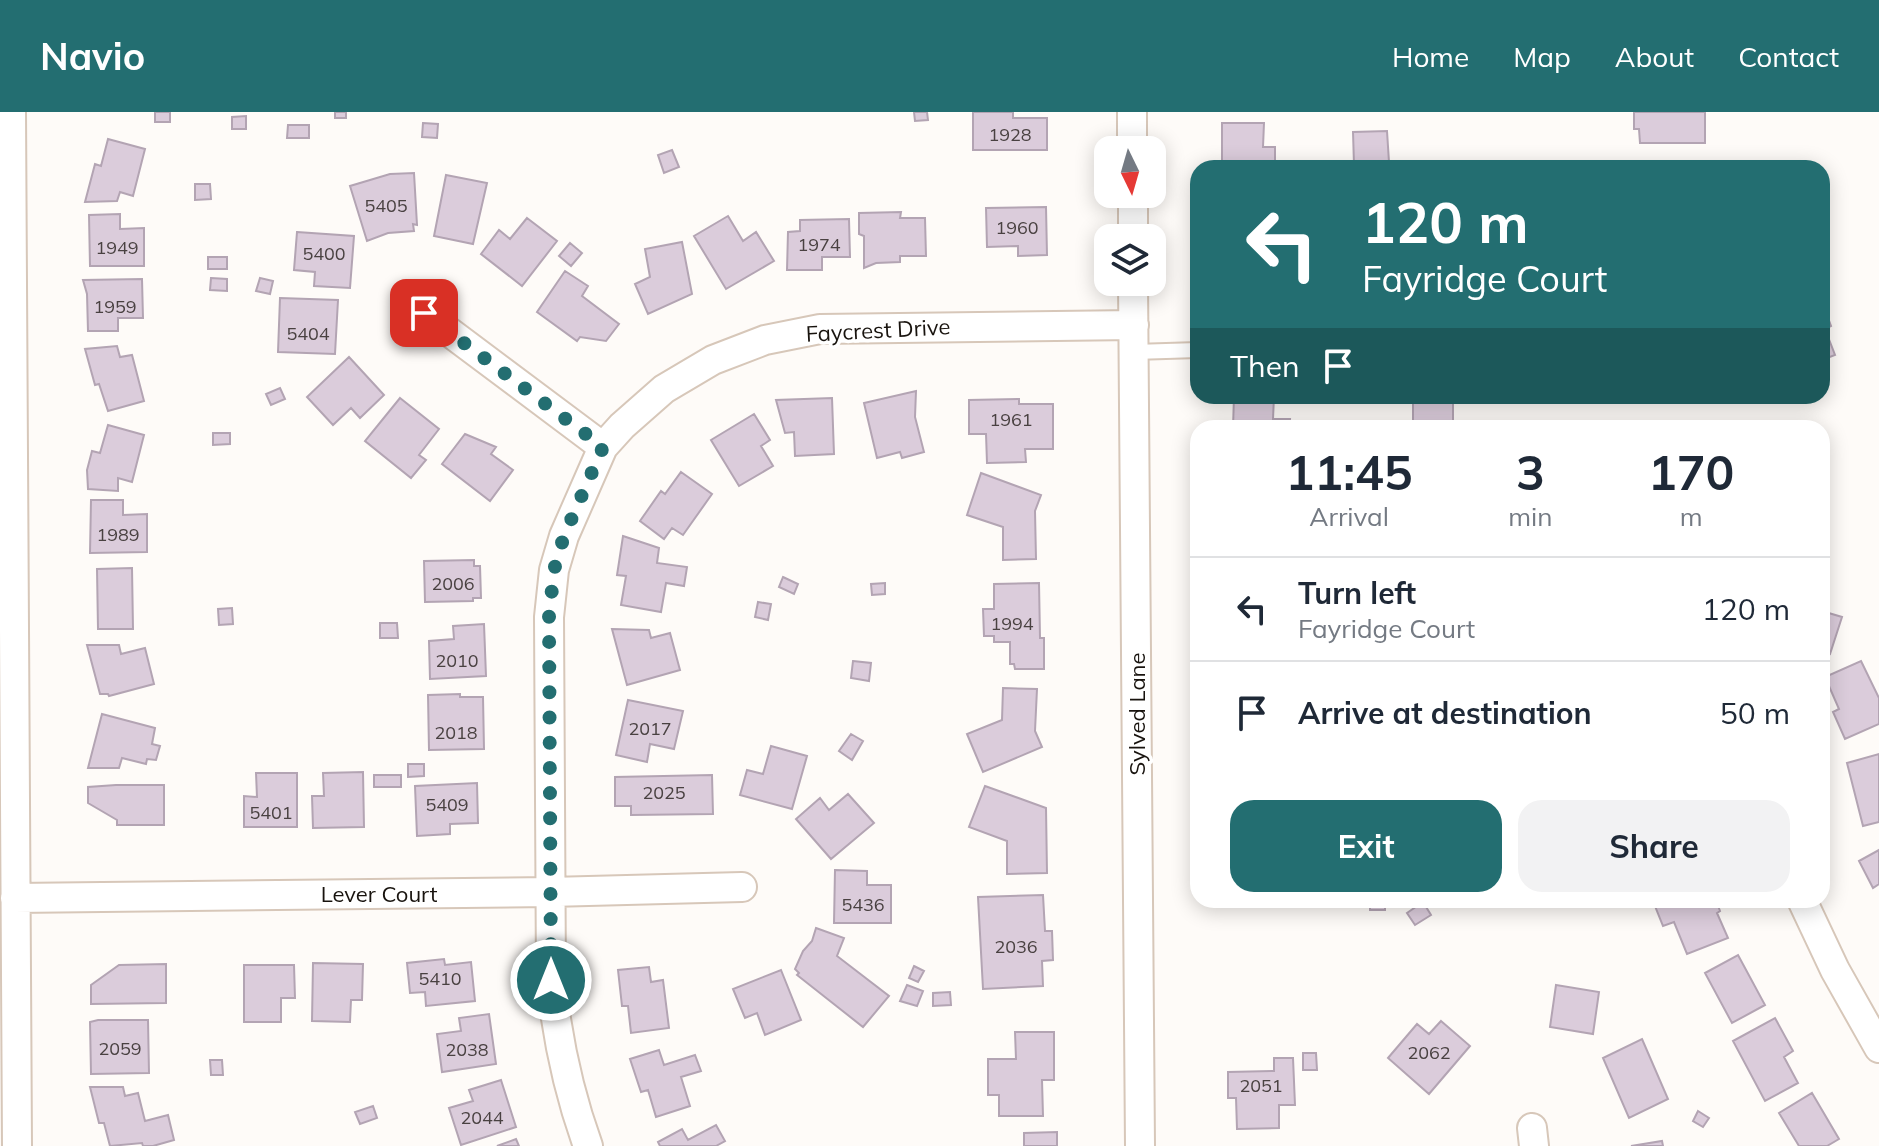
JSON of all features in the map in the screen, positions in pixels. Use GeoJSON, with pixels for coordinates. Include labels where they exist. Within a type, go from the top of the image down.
{"type":"FeatureCollection","features":[{"type":"Feature","properties":{"kind":"street"},"geometry":{"type":"LineString","coordinates":[[11,112],[17,1146]]}},
{"type":"Feature","properties":{"kind":"street"},"geometry":{"type":"LineString","coordinates":[[1132,112],[1132,136]]}},
{"type":"Feature","properties":{"kind":"street","name":"Sylved Lane"},"geometry":{"type":"LineString","coordinates":[[1133,296],[1140,1146]]}},
{"type":"Feature","properties":{"kind":"street"},"geometry":{"type":"LineString","coordinates":[[424,313],[603,447]]}},
{"type":"Feature","properties":{"kind":"street","name":"Faycrest Drive"},"geometry":{"type":"LineString","coordinates":[[588,1146],[572,1101],[557,1034],[551,980],[549,617],[554,570],[564,536],[603,447],[664,389],[713,360],[765,340],[820,329],[1134,339]]}},
{"type":"Feature","properties":{"kind":"street","name":"Lever Court"},"geometry":{"type":"LineString","coordinates":[[15,898],[742,887]]}},
{"type":"Feature","properties":{"kind":"street"},"geometry":{"type":"LineString","coordinates":[[1806,908],[1835,970],[1879,1048]]}},
{"type":"Feature","properties":{"kind":"lane"},"geometry":{"type":"LineString","coordinates":[[1134,339],[1190,349]]}},
{"type":"Feature","properties":{"kind":"building"},"geometry":{"type":"Polygon","coordinates":[[[155,112],[170,112],[170,122],[155,122],[155,112]]]}},
{"type":"Feature","properties":{"kind":"building"},"geometry":{"type":"Polygon","coordinates":[[[335,112],[346,112],[346,118],[335,118],[335,112]]]}},
{"type":"Feature","properties":{"kind":"building"},"geometry":{"type":"Polygon","coordinates":[[[914,112],[927,112],[928,120],[915,121],[914,112]]]}},
{"type":"Feature","properties":{"kind":"building"},"geometry":{"type":"Polygon","coordinates":[[[973,112],[1013,112],[1013,118],[1047,118],[1047,150],[973,150],[973,112]]]}},
{"type":"Feature","properties":{"kind":"building"},"geometry":{"type":"Polygon","coordinates":[[[1634,112],[1705,112],[1705,143],[1640,143],[1639,129],[1634,129],[1634,112]]]}},
{"type":"Feature","properties":{"kind":"building"},"geometry":{"type":"Polygon","coordinates":[[[246,116],[246,129],[232,129],[232,117],[246,116]]]}},
{"type":"Feature","properties":{"kind":"building"},"geometry":{"type":"Polygon","coordinates":[[[423,123],[438,124],[437,138],[422,137],[423,123]]]}},
{"type":"Feature","properties":{"kind":"building"},"geometry":{"type":"Polygon","coordinates":[[[1222,123],[1264,123],[1263,147],[1275,147],[1275,160],[1222,160],[1222,123]]]}},
{"type":"Feature","properties":{"kind":"building"},"geometry":{"type":"Polygon","coordinates":[[[288,125],[309,125],[309,138],[287,138],[288,125]]]}},
{"type":"Feature","properties":{"kind":"building"},"geometry":{"type":"Polygon","coordinates":[[[1387,131],[1389,160],[1354,160],[1353,132],[1387,131]]]}},
{"type":"Feature","properties":{"kind":"building"},"geometry":{"type":"Polygon","coordinates":[[[108,139],[145,149],[133,196],[120,192],[117,201],[85,202],[95,164],[101,166],[108,139]]]}},
{"type":"Feature","properties":{"kind":"building"},"geometry":{"type":"Polygon","coordinates":[[[672,150],[679,167],[664,173],[658,155],[672,150]]]}},
{"type":"Feature","properties":{"kind":"building"},"geometry":{"type":"Polygon","coordinates":[[[414,173],[417,225],[413,224],[414,231],[388,233],[367,241],[350,186],[390,174],[414,173]]]}},
{"type":"Feature","properties":{"kind":"building"},"geometry":{"type":"Polygon","coordinates":[[[446,175],[487,183],[473,244],[434,236],[446,175]]]}},
{"type":"Feature","properties":{"kind":"building"},"geometry":{"type":"Polygon","coordinates":[[[195,184],[210,184],[211,199],[195,200],[195,184]]]}},
{"type":"Feature","properties":{"kind":"building"},"geometry":{"type":"Polygon","coordinates":[[[1046,207],[1047,255],[1018,256],[1018,246],[987,247],[986,208],[1046,207]]]}},
{"type":"Feature","properties":{"kind":"building"},"geometry":{"type":"Polygon","coordinates":[[[901,212],[900,218],[925,218],[926,256],[900,256],[900,262],[876,263],[864,268],[864,236],[859,234],[859,213],[901,212]]]}},
{"type":"Feature","properties":{"kind":"building"},"geometry":{"type":"Polygon","coordinates":[[[120,214],[120,229],[144,228],[144,266],[90,266],[89,215],[120,214]]]}},
{"type":"Feature","properties":{"kind":"building"},"geometry":{"type":"Polygon","coordinates":[[[728,216],[743,241],[756,232],[774,261],[726,289],[694,236],[728,216]]]}},
{"type":"Feature","properties":{"kind":"building"},"geometry":{"type":"Polygon","coordinates":[[[527,218],[557,241],[522,286],[481,254],[499,230],[510,239],[527,218]]]}},
{"type":"Feature","properties":{"kind":"building"},"geometry":{"type":"Polygon","coordinates":[[[849,219],[850,257],[822,257],[822,270],[787,270],[788,232],[800,231],[800,220],[849,219]]]}},
{"type":"Feature","properties":{"kind":"building"},"geometry":{"type":"Polygon","coordinates":[[[297,232],[354,236],[350,288],[314,286],[315,272],[294,270],[297,232]]]}},
{"type":"Feature","properties":{"kind":"building"},"geometry":{"type":"Polygon","coordinates":[[[682,242],[692,294],[648,314],[635,284],[650,277],[645,249],[682,242]]]}},
{"type":"Feature","properties":{"kind":"building"},"geometry":{"type":"Polygon","coordinates":[[[570,243],[582,253],[571,266],[559,256],[570,243]]]}},
{"type":"Feature","properties":{"kind":"building"},"geometry":{"type":"Polygon","coordinates":[[[208,257],[227,257],[227,269],[208,269],[208,257]]]}},
{"type":"Feature","properties":{"kind":"building"},"geometry":{"type":"Polygon","coordinates":[[[565,271],[588,286],[582,296],[619,324],[606,341],[580,337],[577,341],[537,312],[565,271]]]}},
{"type":"Feature","properties":{"kind":"building"},"geometry":{"type":"Polygon","coordinates":[[[211,278],[227,279],[227,291],[210,290],[211,278]]]}},
{"type":"Feature","properties":{"kind":"building"},"geometry":{"type":"Polygon","coordinates":[[[260,278],[273,281],[270,294],[256,291],[260,278]]]}},
{"type":"Feature","properties":{"kind":"building"},"geometry":{"type":"Polygon","coordinates":[[[142,279],[143,318],[118,318],[118,331],[88,331],[87,294],[83,280],[142,279]]]}},
{"type":"Feature","properties":{"kind":"building"},"geometry":{"type":"Polygon","coordinates":[[[280,298],[338,300],[335,354],[278,352],[280,298]]]}},
{"type":"Feature","properties":{"kind":"building"},"geometry":{"type":"Polygon","coordinates":[[[117,346],[120,357],[132,355],[144,401],[108,411],[99,384],[95,385],[85,349],[117,346]]]}},
{"type":"Feature","properties":{"kind":"building"},"geometry":{"type":"Polygon","coordinates":[[[349,357],[384,395],[360,418],[351,408],[333,425],[307,397],[349,357]]]}},
{"type":"Feature","properties":{"kind":"building"},"geometry":{"type":"Polygon","coordinates":[[[280,388],[285,399],[271,405],[266,394],[280,388]]]}},
{"type":"Feature","properties":{"kind":"building"},"geometry":{"type":"Polygon","coordinates":[[[916,391],[915,417],[924,452],[902,458],[900,452],[877,458],[864,403],[916,391]]]}},
{"type":"Feature","properties":{"kind":"building"},"geometry":{"type":"Polygon","coordinates":[[[400,398],[439,429],[419,455],[426,460],[411,478],[365,441],[400,398]]]}},
{"type":"Feature","properties":{"kind":"building"},"geometry":{"type":"Polygon","coordinates":[[[832,398],[834,454],[795,456],[794,432],[785,433],[776,400],[832,398]]]}},
{"type":"Feature","properties":{"kind":"building"},"geometry":{"type":"Polygon","coordinates":[[[1019,399],[1019,404],[1053,404],[1053,449],[1025,449],[1026,462],[987,463],[986,434],[969,434],[969,400],[1019,399]]]}},
{"type":"Feature","properties":{"kind":"building"},"geometry":{"type":"Polygon","coordinates":[[[1234,404],[1274,404],[1273,419],[1290,419],[1290,420],[1233,420],[1234,404]]]}},
{"type":"Feature","properties":{"kind":"building"},"geometry":{"type":"Polygon","coordinates":[[[1413,404],[1453,404],[1453,420],[1413,420],[1413,404]]]}},
{"type":"Feature","properties":{"kind":"building"},"geometry":{"type":"Polygon","coordinates":[[[754,414],[770,440],[761,446],[773,466],[739,486],[711,440],[754,414]]]}},
{"type":"Feature","properties":{"kind":"building"},"geometry":{"type":"Polygon","coordinates":[[[108,425],[144,435],[132,482],[118,478],[118,491],[88,489],[87,470],[92,451],[100,453],[108,425]]]}},
{"type":"Feature","properties":{"kind":"building"},"geometry":{"type":"Polygon","coordinates":[[[213,433],[230,433],[230,444],[213,445],[213,433]]]}},
{"type":"Feature","properties":{"kind":"building"},"geometry":{"type":"Polygon","coordinates":[[[465,434],[496,447],[491,454],[513,470],[490,501],[442,464],[465,434]]]}},
{"type":"Feature","properties":{"kind":"building"},"geometry":{"type":"Polygon","coordinates":[[[681,472],[712,494],[683,535],[672,528],[664,539],[640,521],[661,491],[665,494],[681,472]]]}},
{"type":"Feature","properties":{"kind":"building"},"geometry":{"type":"Polygon","coordinates":[[[981,473],[1041,495],[1035,511],[1036,559],[1003,560],[1003,527],[967,515],[981,473]]]}},
{"type":"Feature","properties":{"kind":"building"},"geometry":{"type":"Polygon","coordinates":[[[91,500],[123,500],[123,515],[147,514],[147,552],[90,553],[91,500]]]}},
{"type":"Feature","properties":{"kind":"building"},"geometry":{"type":"Polygon","coordinates":[[[623,536],[659,548],[657,563],[687,567],[684,586],[666,583],[661,612],[621,605],[626,576],[617,575],[623,536]]]}},
{"type":"Feature","properties":{"kind":"building"},"geometry":{"type":"Polygon","coordinates":[[[474,560],[474,566],[480,566],[481,598],[473,598],[473,601],[425,602],[424,561],[474,560]]]}},
{"type":"Feature","properties":{"kind":"building"},"geometry":{"type":"Polygon","coordinates":[[[132,568],[133,629],[98,629],[97,569],[132,568]]]}},
{"type":"Feature","properties":{"kind":"building"},"geometry":{"type":"Polygon","coordinates":[[[783,577],[798,584],[794,594],[779,587],[783,577]]]}},
{"type":"Feature","properties":{"kind":"building"},"geometry":{"type":"Polygon","coordinates":[[[885,583],[885,594],[872,595],[871,584],[885,583]]]}},
{"type":"Feature","properties":{"kind":"building"},"geometry":{"type":"Polygon","coordinates":[[[1039,583],[1044,669],[1015,669],[1014,664],[1010,664],[1010,642],[994,642],[994,636],[984,636],[983,609],[994,609],[994,584],[1039,583]]]}},
{"type":"Feature","properties":{"kind":"building"},"geometry":{"type":"Polygon","coordinates":[[[758,602],[771,604],[768,620],[755,617],[758,602]]]}},
{"type":"Feature","properties":{"kind":"building"},"geometry":{"type":"Polygon","coordinates":[[[232,608],[233,624],[219,625],[218,609],[232,608]]]}},
{"type":"Feature","properties":{"kind":"building"},"geometry":{"type":"Polygon","coordinates":[[[1830,613],[1842,617],[1830,654],[1830,613]]]}},
{"type":"Feature","properties":{"kind":"building"},"geometry":{"type":"Polygon","coordinates":[[[380,623],[397,623],[398,638],[380,638],[380,623]]]}},
{"type":"Feature","properties":{"kind":"building"},"geometry":{"type":"Polygon","coordinates":[[[484,624],[486,676],[430,679],[429,641],[454,639],[453,626],[484,624]]]}},
{"type":"Feature","properties":{"kind":"building"},"geometry":{"type":"Polygon","coordinates":[[[612,629],[649,630],[651,638],[670,633],[680,670],[627,685],[612,629]]]}},
{"type":"Feature","properties":{"kind":"building"},"geometry":{"type":"Polygon","coordinates":[[[87,645],[119,645],[121,654],[145,648],[154,684],[109,696],[100,694],[87,645]]]}},
{"type":"Feature","properties":{"kind":"building"},"geometry":{"type":"Polygon","coordinates":[[[853,661],[871,663],[869,681],[851,678],[853,661]]]}},
{"type":"Feature","properties":{"kind":"building"},"geometry":{"type":"Polygon","coordinates":[[[1861,661],[1879,698],[1879,724],[1845,739],[1833,712],[1839,709],[1830,688],[1830,675],[1861,661]]]}},
{"type":"Feature","properties":{"kind":"building"},"geometry":{"type":"Polygon","coordinates":[[[1003,688],[1037,689],[1035,731],[1042,747],[983,772],[967,734],[1002,720],[1003,688]]]}},
{"type":"Feature","properties":{"kind":"building"},"geometry":{"type":"Polygon","coordinates":[[[460,694],[460,697],[483,697],[484,749],[429,750],[428,695],[460,694]]]}},
{"type":"Feature","properties":{"kind":"building"},"geometry":{"type":"Polygon","coordinates":[[[628,700],[683,711],[674,749],[650,744],[647,762],[616,755],[628,700]]]}},
{"type":"Feature","properties":{"kind":"building"},"geometry":{"type":"Polygon","coordinates":[[[102,714],[155,728],[152,744],[160,746],[156,760],[147,759],[146,764],[122,758],[119,768],[88,768],[102,714]]]}},
{"type":"Feature","properties":{"kind":"building"},"geometry":{"type":"Polygon","coordinates":[[[851,734],[863,741],[852,760],[839,751],[851,734]]]}},
{"type":"Feature","properties":{"kind":"building"},"geometry":{"type":"Polygon","coordinates":[[[771,746],[807,756],[792,809],[740,795],[747,770],[763,774],[771,746]]]}},
{"type":"Feature","properties":{"kind":"building"},"geometry":{"type":"Polygon","coordinates":[[[1879,754],[1879,822],[1863,826],[1847,763],[1879,754]]]}},
{"type":"Feature","properties":{"kind":"building"},"geometry":{"type":"Polygon","coordinates":[[[408,764],[424,764],[424,776],[408,777],[408,764]]]}},
{"type":"Feature","properties":{"kind":"building"},"geometry":{"type":"Polygon","coordinates":[[[363,772],[364,827],[313,828],[312,796],[324,796],[323,773],[363,772]]]}},
{"type":"Feature","properties":{"kind":"building"},"geometry":{"type":"Polygon","coordinates":[[[256,773],[297,773],[297,827],[244,827],[244,796],[257,797],[256,773]]]}},
{"type":"Feature","properties":{"kind":"building"},"geometry":{"type":"Polygon","coordinates":[[[374,775],[401,775],[401,787],[374,787],[374,775]]]}},
{"type":"Feature","properties":{"kind":"building"},"geometry":{"type":"Polygon","coordinates":[[[712,775],[713,814],[631,815],[631,806],[615,806],[615,777],[712,775]]]}},
{"type":"Feature","properties":{"kind":"building"},"geometry":{"type":"Polygon","coordinates":[[[477,783],[478,823],[450,824],[450,834],[417,836],[415,786],[477,783]]]}},
{"type":"Feature","properties":{"kind":"building"},"geometry":{"type":"Polygon","coordinates":[[[164,785],[164,825],[117,825],[117,820],[88,803],[88,787],[164,785]]]}},
{"type":"Feature","properties":{"kind":"building"},"geometry":{"type":"Polygon","coordinates":[[[985,786],[1046,808],[1047,873],[1007,874],[1007,841],[969,827],[985,786]]]}},
{"type":"Feature","properties":{"kind":"building"},"geometry":{"type":"Polygon","coordinates":[[[848,794],[874,823],[831,859],[796,819],[820,798],[829,810],[848,794]]]}},
{"type":"Feature","properties":{"kind":"building"},"geometry":{"type":"Polygon","coordinates":[[[1879,850],[1879,884],[1873,888],[1859,861],[1879,850]]]}},
{"type":"Feature","properties":{"kind":"building"},"geometry":{"type":"Polygon","coordinates":[[[835,870],[867,871],[867,885],[891,885],[891,923],[834,923],[835,870]]]}},
{"type":"Feature","properties":{"kind":"building"},"geometry":{"type":"Polygon","coordinates":[[[1043,895],[1045,931],[1052,931],[1053,960],[1042,961],[1043,986],[983,989],[978,897],[1043,895]]]}},
{"type":"Feature","properties":{"kind":"building"},"geometry":{"type":"Polygon","coordinates":[[[1414,908],[1427,908],[1431,915],[1415,925],[1407,913],[1414,908]]]}},
{"type":"Feature","properties":{"kind":"building"},"geometry":{"type":"Polygon","coordinates":[[[1656,908],[1719,908],[1717,913],[1728,938],[1687,954],[1674,922],[1663,926],[1656,908]]]}},
{"type":"Feature","properties":{"kind":"building"},"geometry":{"type":"Polygon","coordinates":[[[816,928],[844,938],[837,956],[889,996],[863,1027],[797,975],[799,973],[795,969],[816,928]]]}},
{"type":"Feature","properties":{"kind":"building"},"geometry":{"type":"Polygon","coordinates":[[[1738,955],[1765,1005],[1732,1023],[1705,973],[1738,955]]]}},
{"type":"Feature","properties":{"kind":"building"},"geometry":{"type":"Polygon","coordinates":[[[444,959],[445,965],[471,962],[475,1001],[426,1006],[425,992],[410,993],[407,963],[444,959]]]}},
{"type":"Feature","properties":{"kind":"building"},"geometry":{"type":"Polygon","coordinates":[[[313,963],[363,964],[362,1000],[351,1000],[350,1022],[312,1021],[313,963]]]}},
{"type":"Feature","properties":{"kind":"building"},"geometry":{"type":"Polygon","coordinates":[[[166,964],[166,1003],[91,1004],[91,985],[119,965],[166,964]]]}},
{"type":"Feature","properties":{"kind":"building"},"geometry":{"type":"Polygon","coordinates":[[[244,965],[294,965],[295,998],[281,998],[281,1022],[244,1022],[244,965]]]}},
{"type":"Feature","properties":{"kind":"building"},"geometry":{"type":"Polygon","coordinates":[[[914,966],[924,971],[918,982],[909,978],[914,966]]]}},
{"type":"Feature","properties":{"kind":"building"},"geometry":{"type":"Polygon","coordinates":[[[649,967],[651,982],[663,980],[669,1028],[631,1033],[628,1006],[622,1006],[618,970],[649,967]]]}},
{"type":"Feature","properties":{"kind":"building"},"geometry":{"type":"Polygon","coordinates":[[[781,970],[801,1020],[765,1035],[757,1013],[745,1018],[733,989],[781,970]]]}},
{"type":"Feature","properties":{"kind":"building"},"geometry":{"type":"Polygon","coordinates":[[[907,985],[923,991],[917,1006],[900,1001],[907,985]]]}},
{"type":"Feature","properties":{"kind":"building"},"geometry":{"type":"Polygon","coordinates":[[[1556,985],[1599,992],[1593,1034],[1550,1027],[1556,985]]]}},
{"type":"Feature","properties":{"kind":"building"},"geometry":{"type":"Polygon","coordinates":[[[950,992],[951,1005],[933,1006],[933,993],[950,992]]]}},
{"type":"Feature","properties":{"kind":"building"},"geometry":{"type":"Polygon","coordinates":[[[489,1014],[496,1064],[442,1072],[437,1034],[461,1031],[459,1018],[489,1014]]]}},
{"type":"Feature","properties":{"kind":"building"},"geometry":{"type":"Polygon","coordinates":[[[1775,1018],[1793,1051],[1784,1057],[1798,1083],[1765,1101],[1733,1041],[1775,1018]]]}},
{"type":"Feature","properties":{"kind":"building"},"geometry":{"type":"Polygon","coordinates":[[[148,1020],[149,1073],[91,1074],[90,1022],[148,1020]]]}},
{"type":"Feature","properties":{"kind":"building"},"geometry":{"type":"Polygon","coordinates":[[[1441,1021],[1470,1046],[1429,1094],[1388,1058],[1417,1024],[1429,1034],[1441,1021]]]}},
{"type":"Feature","properties":{"kind":"building"},"geometry":{"type":"Polygon","coordinates":[[[1015,1032],[1054,1032],[1054,1080],[1042,1080],[1043,1116],[999,1116],[999,1095],[988,1095],[988,1059],[1016,1059],[1015,1032]]]}},
{"type":"Feature","properties":{"kind":"building"},"geometry":{"type":"Polygon","coordinates":[[[1642,1039],[1668,1099],[1629,1118],[1603,1058],[1642,1039]]]}},
{"type":"Feature","properties":{"kind":"building"},"geometry":{"type":"Polygon","coordinates":[[[659,1050],[664,1065],[695,1055],[701,1071],[681,1077],[690,1106],[656,1117],[648,1090],[641,1092],[630,1059],[659,1050]]]}},
{"type":"Feature","properties":{"kind":"building"},"geometry":{"type":"Polygon","coordinates":[[[1303,1053],[1316,1053],[1317,1070],[1303,1070],[1303,1053]]]}},
{"type":"Feature","properties":{"kind":"building"},"geometry":{"type":"Polygon","coordinates":[[[1274,1058],[1293,1058],[1295,1105],[1279,1105],[1279,1128],[1237,1129],[1236,1098],[1228,1098],[1228,1072],[1274,1071],[1274,1058]]]}},
{"type":"Feature","properties":{"kind":"building"},"geometry":{"type":"Polygon","coordinates":[[[210,1060],[222,1060],[223,1075],[211,1075],[210,1060]]]}},
{"type":"Feature","properties":{"kind":"building"},"geometry":{"type":"Polygon","coordinates":[[[501,1080],[516,1127],[461,1145],[449,1108],[473,1101],[469,1090],[501,1080]]]}},
{"type":"Feature","properties":{"kind":"building"},"geometry":{"type":"Polygon","coordinates":[[[90,1087],[123,1087],[125,1096],[138,1093],[145,1121],[168,1115],[174,1140],[153,1146],[143,1146],[142,1143],[110,1146],[104,1123],[99,1123],[90,1087]]]}},
{"type":"Feature","properties":{"kind":"building"},"geometry":{"type":"Polygon","coordinates":[[[1812,1093],[1839,1139],[1827,1146],[1799,1146],[1779,1113],[1812,1093]]]}},
{"type":"Feature","properties":{"kind":"building"},"geometry":{"type":"Polygon","coordinates":[[[373,1106],[377,1118],[360,1124],[355,1112],[373,1106]]]}},
{"type":"Feature","properties":{"kind":"building"},"geometry":{"type":"Polygon","coordinates":[[[1698,1111],[1709,1118],[1703,1127],[1693,1121],[1698,1111]]]}},
{"type":"Feature","properties":{"kind":"building"},"geometry":{"type":"Polygon","coordinates":[[[716,1125],[725,1141],[716,1146],[660,1146],[658,1142],[682,1129],[688,1140],[716,1125]]]}},
{"type":"Feature","properties":{"kind":"building"},"geometry":{"type":"Polygon","coordinates":[[[1057,1132],[1057,1146],[1024,1146],[1024,1133],[1057,1132]]]}},
{"type":"Feature","properties":{"kind":"building"},"geometry":{"type":"Polygon","coordinates":[[[516,1139],[519,1146],[497,1146],[516,1139]]]}},
{"type":"Feature","properties":{"kind":"building"},"geometry":{"type":"Polygon","coordinates":[[[1662,1141],[1663,1146],[1631,1146],[1662,1141]]]}},
{"type":"Feature","properties":{"kind":"route"},"geometry":{"type":"LineString","coordinates":[[424,313],[603,447],[564,536],[554,570],[549,617],[551,980]]}}]}
